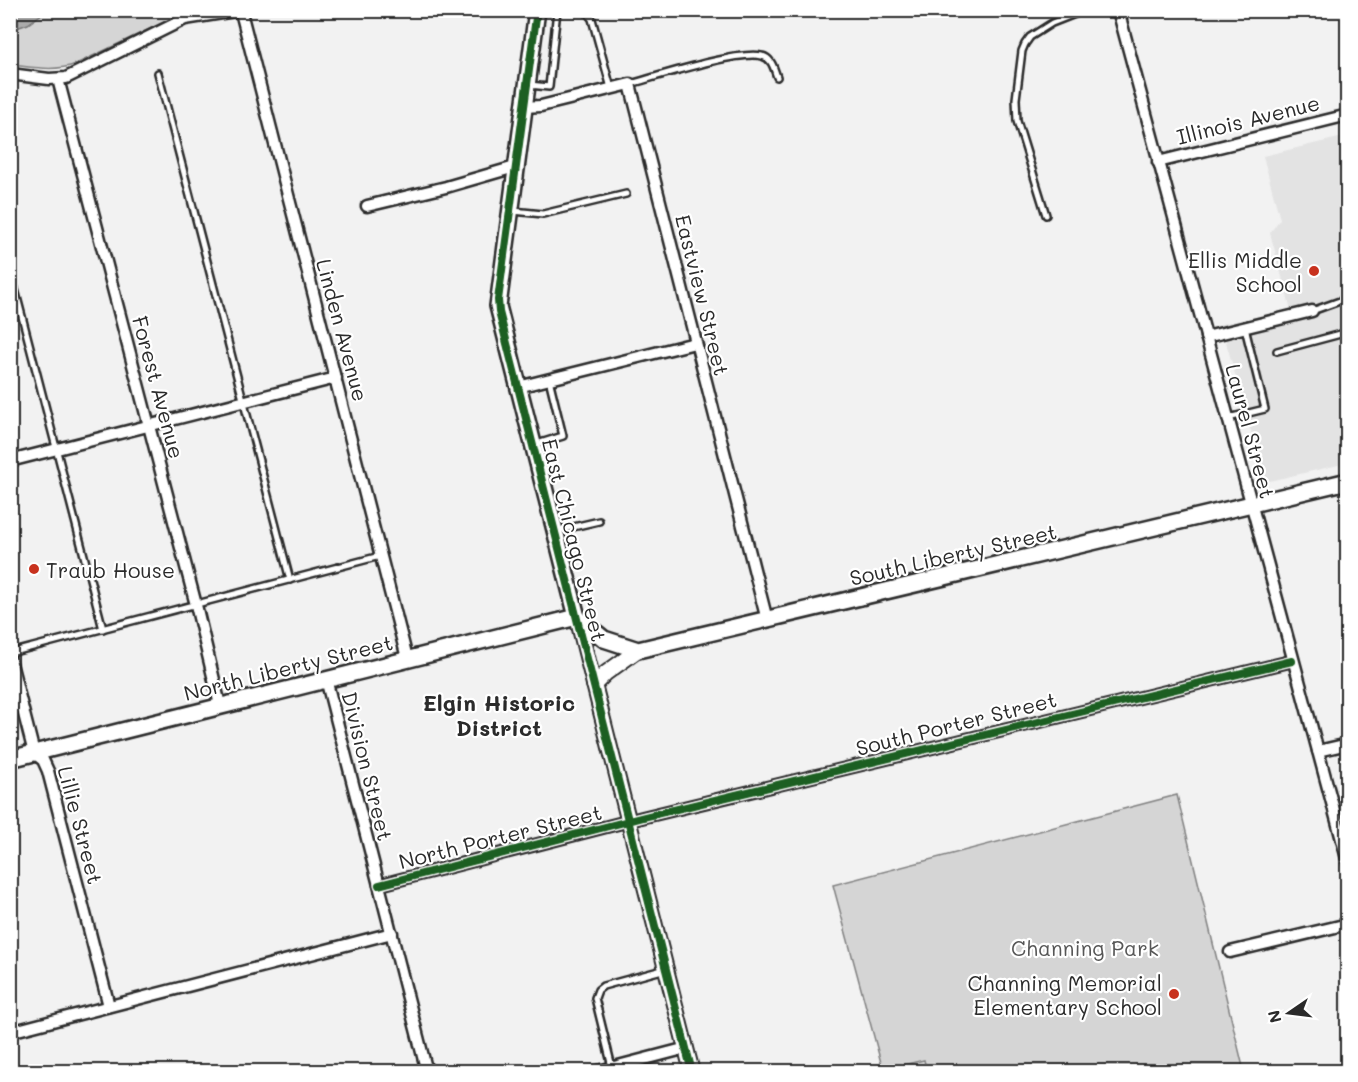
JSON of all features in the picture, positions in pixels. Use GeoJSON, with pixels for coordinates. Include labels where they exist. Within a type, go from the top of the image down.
{"type":"FeatureCollection","features":[{"type":"Feature","properties":{"kind":"main road","name":"East Chicago Street"},"geometry":{"type":"LineString","coordinates":[[537,10],[498,306],[577,617]]}},
{"type":"Feature","properties":{"kind":"main road","name":"South Liberty Street"},"geometry":{"type":"LineString","coordinates":[[638,650],[1347,481]]}},
{"type":"Feature","properties":{"kind":"main road"},"geometry":{"type":"LineString","coordinates":[[577,617],[604,639],[638,650]]}},
{"type":"Feature","properties":{"kind":"main road","name":"North Liberty Street"},"geometry":{"type":"LineString","coordinates":[[10,759],[577,617]]}},
{"type":"Feature","properties":{"kind":"street","name":"Laurel Street"},"geometry":{"type":"LineString","coordinates":[[1118,10],[1347,862]]}},
{"type":"Feature","properties":{"kind":"street"},"geometry":{"type":"LineString","coordinates":[[10,74],[58,79],[73,75],[185,19],[241,11]]}},
{"type":"Feature","properties":{"kind":"street","name":"Linden Avenue"},"geometry":{"type":"LineString","coordinates":[[241,11],[407,658]]}},
{"type":"Feature","properties":{"kind":"street","name":"Forest Avenue"},"geometry":{"type":"LineString","coordinates":[[58,79],[196,605],[220,705]]}},
{"type":"Feature","properties":{"kind":"street"},"geometry":{"type":"LineString","coordinates":[[524,107],[550,104],[630,84]]}},
{"type":"Feature","properties":{"kind":"street","name":"Eastview Street"},"geometry":{"type":"LineString","coordinates":[[630,84],[766,620]]}},
{"type":"Feature","properties":{"kind":"street","name":"Illinois Avenue"},"geometry":{"type":"LineString","coordinates":[[1158,162],[1347,115]]}},
{"type":"Feature","properties":{"kind":"street"},"geometry":{"type":"LineString","coordinates":[[367,206],[515,167]]}},
{"type":"Feature","properties":{"kind":"street"},"geometry":{"type":"LineString","coordinates":[[1206,337],[1312,311]]}},
{"type":"Feature","properties":{"kind":"street"},"geometry":{"type":"LineString","coordinates":[[518,387],[695,344]]}},
{"type":"Feature","properties":{"kind":"street"},"geometry":{"type":"LineString","coordinates":[[10,461],[336,378]]}},
{"type":"Feature","properties":{"kind":"street","name":"East Chicago Street"},"geometry":{"type":"LineString","coordinates":[[577,617],[692,1071]]}},
{"type":"Feature","properties":{"kind":"street"},"geometry":{"type":"LineString","coordinates":[[594,685],[606,673],[638,650]]}},
{"type":"Feature","properties":{"kind":"street","name":"Lillie Street"},"geometry":{"type":"LineString","coordinates":[[10,659],[34,753],[43,760],[48,771],[109,1006]]}},
{"type":"Feature","properties":{"kind":"street","name":"South Porter Street"},"geometry":{"type":"LineString","coordinates":[[629,821],[1292,661]]}},
{"type":"Feature","properties":{"kind":"street","name":"Division Street"},"geometry":{"type":"LineString","coordinates":[[326,679],[427,1071]]}},
{"type":"Feature","properties":{"kind":"street"},"geometry":{"type":"LineString","coordinates":[[1317,751],[1347,744]]}},
{"type":"Feature","properties":{"kind":"street","name":"North Porter Street"},"geometry":{"type":"LineString","coordinates":[[379,885],[629,821]]}},
{"type":"Feature","properties":{"kind":"street"},"geometry":{"type":"LineString","coordinates":[[1230,952],[1347,924]]}},
{"type":"Feature","properties":{"kind":"street"},"geometry":{"type":"LineString","coordinates":[[10,1032],[392,933]]}},
{"type":"Feature","properties":{"kind":"street"},"geometry":{"type":"LineString","coordinates":[[595,1071],[687,1048]]}},
{"type":"Feature","properties":{"kind":"lane"},"geometry":{"type":"LineString","coordinates":[[550,104],[549,87],[556,10]]}},
{"type":"Feature","properties":{"kind":"lane"},"geometry":{"type":"LineString","coordinates":[[585,10],[592,19],[611,88]]}},
{"type":"Feature","properties":{"kind":"lane"},"geometry":{"type":"LineString","coordinates":[[1046,215],[1015,108],[1022,51],[1030,37],[1052,23],[1085,10]]}},
{"type":"Feature","properties":{"kind":"lane"},"geometry":{"type":"LineString","coordinates":[[630,84],[744,55],[762,56],[770,60],[777,77]]}},
{"type":"Feature","properties":{"kind":"lane"},"geometry":{"type":"LineString","coordinates":[[158,73],[290,580]]}},
{"type":"Feature","properties":{"kind":"lane"},"geometry":{"type":"LineString","coordinates":[[527,84],[549,87]]}},
{"type":"Feature","properties":{"kind":"lane"},"geometry":{"type":"LineString","coordinates":[[509,211],[543,214],[626,194]]}},
{"type":"Feature","properties":{"kind":"lane"},"geometry":{"type":"LineString","coordinates":[[10,270],[103,629]]}},
{"type":"Feature","properties":{"kind":"lane"},"geometry":{"type":"LineString","coordinates":[[1312,311],[1347,298]]}},
{"type":"Feature","properties":{"kind":"lane"},"geometry":{"type":"LineString","coordinates":[[1227,418],[1266,409],[1245,328]]}},
{"type":"Feature","properties":{"kind":"lane"},"geometry":{"type":"LineString","coordinates":[[1277,351],[1347,332]]}},
{"type":"Feature","properties":{"kind":"lane"},"geometry":{"type":"LineString","coordinates":[[532,445],[563,436],[549,379]]}},
{"type":"Feature","properties":{"kind":"lane"},"geometry":{"type":"LineString","coordinates":[[554,531],[599,521]]}},
{"type":"Feature","properties":{"kind":"lane"},"geometry":{"type":"LineString","coordinates":[[10,653],[381,556]]}},
{"type":"Feature","properties":{"kind":"lane"},"geometry":{"type":"LineString","coordinates":[[612,1067],[595,998],[598,990],[666,969]]}},
{"type":"Feature","properties":{"kind":"shaded area"},"geometry":{"type":"Polygon","coordinates":[[[10,11],[46,11],[28,24],[11,30],[10,11]]]}},
{"type":"Feature","properties":{"kind":"shaded area","name":"Ellis Middle School"},"geometry":{"type":"Polygon","coordinates":[[[1347,136],[1347,463],[1265,482],[1221,324],[1291,310],[1270,233],[1280,219],[1263,156],[1347,136]]]}},
{"type":"Feature","properties":{"kind":"shaded area","name":"Channing Memorial Elementary School"},"geometry":{"type":"Polygon","coordinates":[[[924,1060],[927,1071],[883,1072],[883,1070],[924,1060]]]}},
{"type":"Feature","properties":{"kind":"green space"},"geometry":{"type":"Polygon","coordinates":[[[10,11],[187,11],[76,64],[35,68],[11,65],[10,11]]]}},
{"type":"Feature","properties":{"kind":"green space","name":"Channing Park"},"geometry":{"type":"Polygon","coordinates":[[[1177,795],[1244,1071],[927,1072],[924,1060],[883,1070],[833,885],[1177,795]]]}},
{"type":"Feature","properties":{"kind":"cycle path"},"geometry":{"type":"LineString","coordinates":[[537,10],[498,300],[499,312],[692,1072]]}},
{"type":"Feature","properties":{"kind":"cycle path"},"geometry":{"type":"LineString","coordinates":[[379,885],[644,817],[1292,661]]}},
{"type":"Feature","properties":{"kind":"place","name":"Ellis Middle School"},"geometry":{"type":"Point","coordinates":[1314,271]}},
{"type":"Feature","properties":{"kind":"place","name":"Traub House"},"geometry":{"type":"Point","coordinates":[34,569]}},
{"type":"Feature","properties":{"kind":"place","name":"Channing Memorial Elementary School"},"geometry":{"type":"Point","coordinates":[1174,994]}},
{"type":"Feature","properties":{"kind":"district","name":"Elgin Historic District"},"geometry":{"type":"Point","coordinates":[499,714]}}]}
